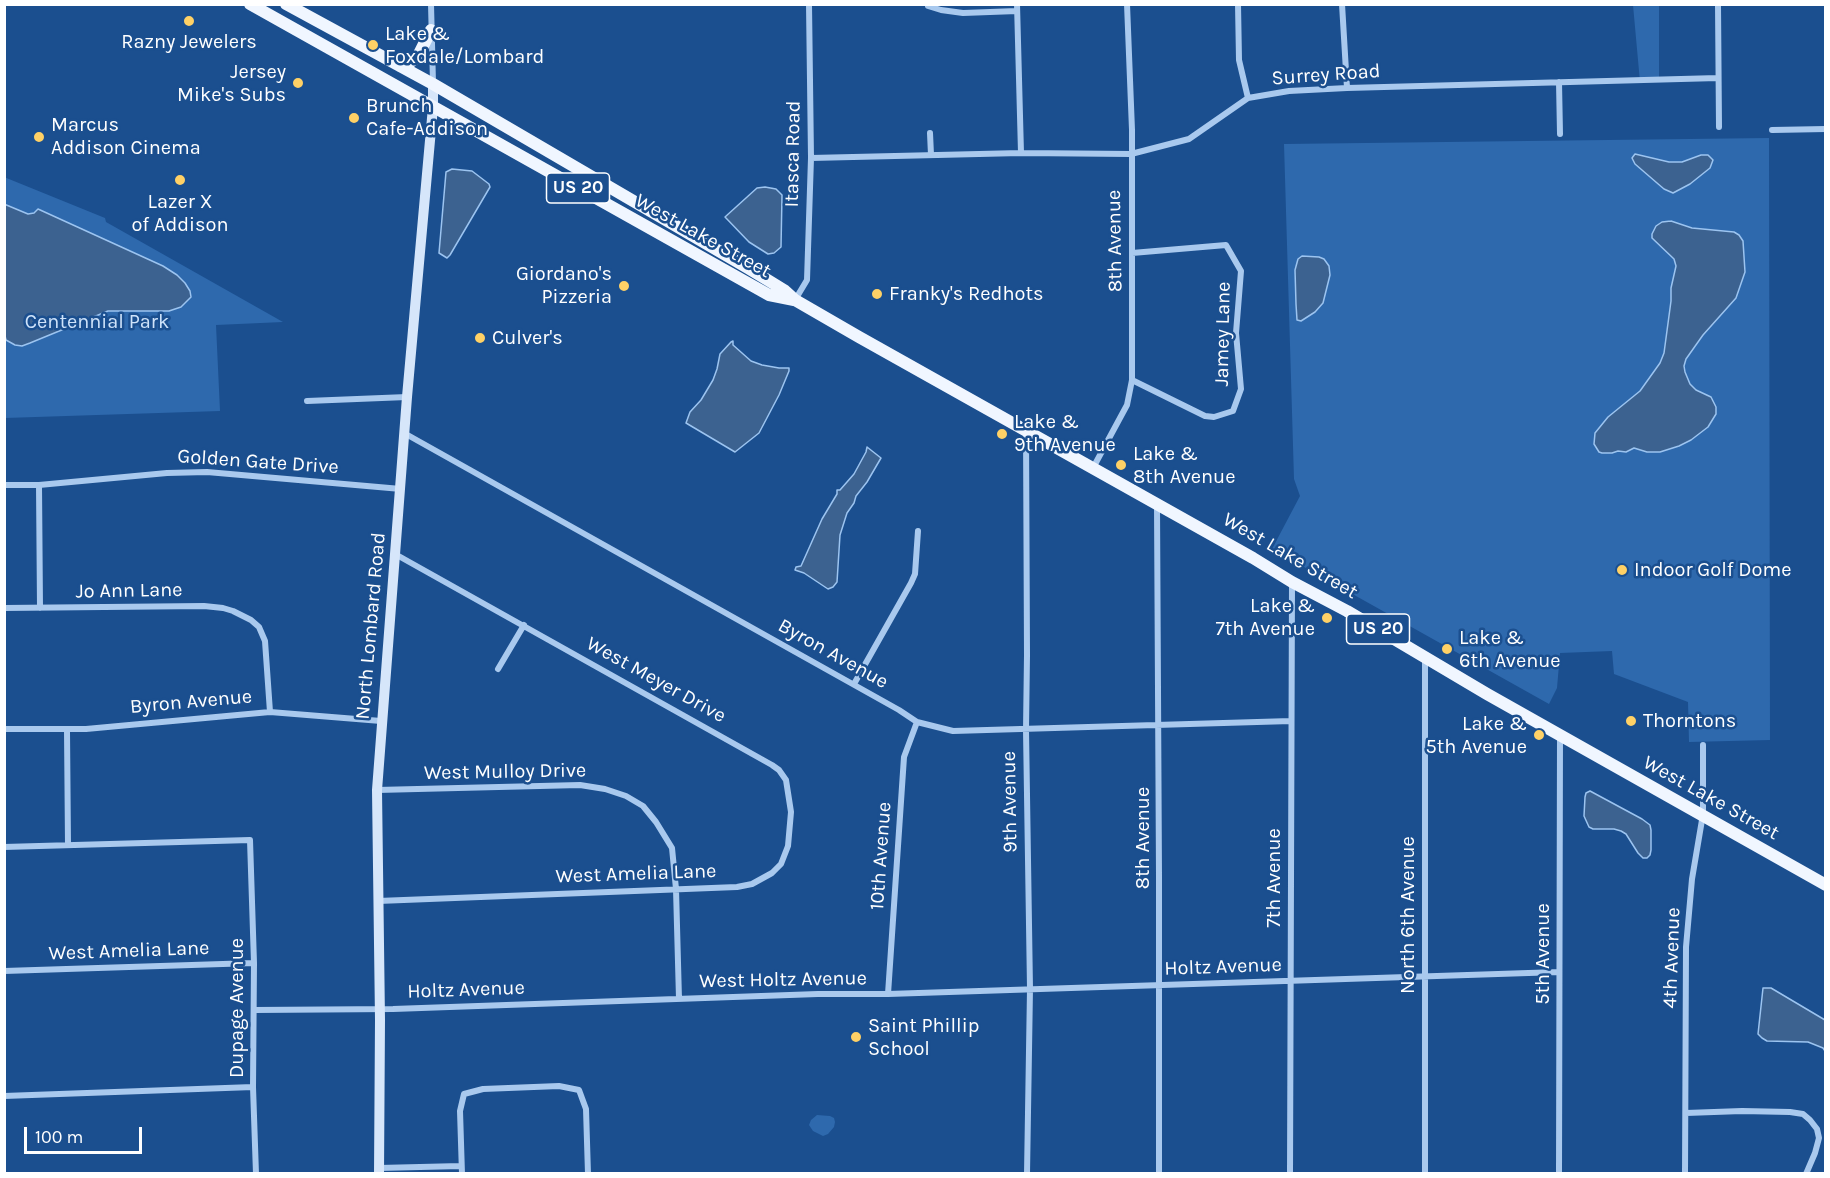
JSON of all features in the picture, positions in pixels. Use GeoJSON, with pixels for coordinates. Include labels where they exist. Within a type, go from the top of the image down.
{"type":"FeatureCollection","features":[{"type":"Feature","properties":{"kind":"main road","name":"West Lake Street"},"geometry":{"type":"LineString","coordinates":[[250,4],[769,295],[795,300]]}},
{"type":"Feature","properties":{"kind":"main road","name":"West Lake Street"},"geometry":{"type":"LineString","coordinates":[[286,4],[433,84],[758,274],[784,290],[795,300],[1157,503],[1425,656],[1487,694],[1826,885]]}},
{"type":"Feature","properties":{"kind":"main road"},"geometry":{"type":"LineString","coordinates":[[400,66],[408,64],[418,56],[431,30]]}},
{"type":"Feature","properties":{"kind":"street"},"geometry":{"type":"LineString","coordinates":[[431,4],[433,84]]}},
{"type":"Feature","properties":{"kind":"street","name":"Itasca Road"},"geometry":{"type":"LineString","coordinates":[[795,300],[807,280],[811,158],[809,4]]}},
{"type":"Feature","properties":{"kind":"street","name":"8th Avenue"},"geometry":{"type":"LineString","coordinates":[[1093,468],[1127,405],[1132,380],[1131,154],[1127,4]]}},
{"type":"Feature","properties":{"kind":"street"},"geometry":{"type":"LineString","coordinates":[[1238,4],[1239,60],[1248,98]]}},
{"type":"Feature","properties":{"kind":"street"},"geometry":{"type":"LineString","coordinates":[[1342,4],[1347,88]]}},
{"type":"Feature","properties":{"kind":"street"},"geometry":{"type":"LineString","coordinates":[[1718,4],[1719,126]]}},
{"type":"Feature","properties":{"kind":"street"},"geometry":{"type":"LineString","coordinates":[[928,6],[963,13],[1017,8],[1021,153]]}},
{"type":"Feature","properties":{"kind":"street","name":"Surrey Road"},"geometry":{"type":"LineString","coordinates":[[811,158],[1021,153],[1131,154],[1189,139],[1248,98],[1289,91],[1718,78]]}},
{"type":"Feature","properties":{"kind":"street"},"geometry":{"type":"LineString","coordinates":[[1559,82],[1560,134]]}},
{"type":"Feature","properties":{"kind":"street","name":"North Lombard Road"},"geometry":{"type":"LineString","coordinates":[[379,1171],[380,1009],[377,790],[404,433],[433,107],[433,84]]}},
{"type":"Feature","properties":{"kind":"street"},"geometry":{"type":"LineString","coordinates":[[1772,130],[1826,129]]}},
{"type":"Feature","properties":{"kind":"street"},"geometry":{"type":"LineString","coordinates":[[930,133],[931,155]]}},
{"type":"Feature","properties":{"kind":"street","name":"Jamey Lane"},"geometry":{"type":"LineString","coordinates":[[1132,253],[1226,245],[1240,271],[1236,333],[1241,389],[1233,411],[1214,417],[1205,416],[1132,380]]}},
{"type":"Feature","properties":{"kind":"street"},"geometry":{"type":"LineString","coordinates":[[307,401],[407,397]]}},
{"type":"Feature","properties":{"kind":"street","name":"9th Avenue"},"geometry":{"type":"LineString","coordinates":[[1026,430],[1026,730],[1030,989],[1027,1173]]}},
{"type":"Feature","properties":{"kind":"street","name":"Byron Avenue"},"geometry":{"type":"LineString","coordinates":[[404,433],[854,684],[917,722],[953,731],[1292,722]]}},
{"type":"Feature","properties":{"kind":"street","name":"Golden Gate Drive"},"geometry":{"type":"LineString","coordinates":[[4,485],[207,472],[401,489]]}},
{"type":"Feature","properties":{"kind":"street"},"geometry":{"type":"LineString","coordinates":[[39,484],[40,608]]}},
{"type":"Feature","properties":{"kind":"street","name":"8th Avenue"},"geometry":{"type":"LineString","coordinates":[[1157,503],[1159,1173]]}},
{"type":"Feature","properties":{"kind":"street"},"geometry":{"type":"LineString","coordinates":[[854,684],[915,574],[918,531]]}},
{"type":"Feature","properties":{"kind":"street","name":"West Meyer Drive"},"geometry":{"type":"LineString","coordinates":[[395,554],[772,765]]}},
{"type":"Feature","properties":{"kind":"street","name":"7th Avenue"},"geometry":{"type":"LineString","coordinates":[[1290,1173],[1292,582]]}},
{"type":"Feature","properties":{"kind":"street","name":"Jo Ann Lane"},"geometry":{"type":"LineString","coordinates":[[4,608],[214,607],[233,611],[259,627],[265,641],[270,712]]}},
{"type":"Feature","properties":{"kind":"street"},"geometry":{"type":"LineString","coordinates":[[498,669],[524,625]]}},
{"type":"Feature","properties":{"kind":"street","name":"North 6th Avenue"},"geometry":{"type":"LineString","coordinates":[[1425,656],[1425,1173]]}},
{"type":"Feature","properties":{"kind":"street","name":"Byron Avenue"},"geometry":{"type":"LineString","coordinates":[[4,729],[67,730],[270,712],[381,722]]}},
{"type":"Feature","properties":{"kind":"street","name":"10th Avenue"},"geometry":{"type":"LineString","coordinates":[[888,994],[904,757],[917,722]]}},
{"type":"Feature","properties":{"kind":"street"},"geometry":{"type":"LineString","coordinates":[[4,847],[68,845],[67,730]]}},
{"type":"Feature","properties":{"kind":"street","name":"5th Avenue"},"geometry":{"type":"LineString","coordinates":[[1559,1173],[1560,735]]}},
{"type":"Feature","properties":{"kind":"street","name":"4th Avenue"},"geometry":{"type":"LineString","coordinates":[[1685,1173],[1686,947],[1692,879],[1703,814],[1703,745]]}},
{"type":"Feature","properties":{"kind":"street","name":"West Amelia Lane"},"geometry":{"type":"LineString","coordinates":[[378,901],[737,887],[752,884],[772,873],[781,864],[788,846],[791,801],[786,780],[772,765]]}},
{"type":"Feature","properties":{"kind":"street","name":"West Mulloy Drive"},"geometry":{"type":"LineString","coordinates":[[377,790],[569,784],[605,789],[626,796],[643,806],[672,848],[676,889],[679,999]]}},
{"type":"Feature","properties":{"kind":"street","name":"Dupage Avenue"},"geometry":{"type":"LineString","coordinates":[[68,845],[250,840],[256,1173]]}},
{"type":"Feature","properties":{"kind":"street","name":"West Amelia Lane"},"geometry":{"type":"LineString","coordinates":[[4,971],[254,963]]}},
{"type":"Feature","properties":{"kind":"street","name":"Holtz Avenue"},"geometry":{"type":"LineString","coordinates":[[888,994],[1559,972]]}},
{"type":"Feature","properties":{"kind":"street","name":"West Holtz Avenue"},"geometry":{"type":"LineString","coordinates":[[679,999],[888,994]]}},
{"type":"Feature","properties":{"kind":"street","name":"Holtz Avenue"},"geometry":{"type":"LineString","coordinates":[[254,1010],[380,1009],[679,999]]}},
{"type":"Feature","properties":{"kind":"street"},"geometry":{"type":"LineString","coordinates":[[462,1173],[460,1111],[464,1094],[483,1089],[559,1086],[579,1090],[586,1109],[588,1173]]}},
{"type":"Feature","properties":{"kind":"street"},"geometry":{"type":"LineString","coordinates":[[4,1096],[253,1087]]}},
{"type":"Feature","properties":{"kind":"street"},"geometry":{"type":"LineString","coordinates":[[1686,1113],[1742,1111],[1803,1114],[1817,1129],[1819,1138],[1806,1173]]}},
{"type":"Feature","properties":{"kind":"street"},"geometry":{"type":"LineString","coordinates":[[379,1171],[461,1166]]}},
{"type":"Feature","properties":{"kind":"green space"},"geometry":{"type":"Polygon","coordinates":[[[1633,5],[1659,5],[1659,82],[1640,82],[1633,5]]]}},
{"type":"Feature","properties":{"kind":"green space"},"geometry":{"type":"Polygon","coordinates":[[[1769,138],[1770,740],[1689,742],[1688,702],[1614,674],[1612,651],[1560,653],[1557,688],[1549,704],[1272,549],[1300,496],[1294,479],[1284,144],[1769,138]]]}},
{"type":"Feature","properties":{"kind":"green space","name":"Centennial Park"},"geometry":{"type":"Polygon","coordinates":[[[4,177],[105,218],[106,222],[283,322],[216,325],[220,411],[5,418],[4,177]]]}},
{"type":"Feature","properties":{"kind":"green space"},"geometry":{"type":"Polygon","coordinates":[[[817,1115],[834,1118],[834,1127],[828,1134],[823,1136],[813,1131],[809,1125],[817,1115]]]}},
{"type":"Feature","properties":{"kind":"shaded area"},"geometry":{"type":"Polygon","coordinates":[[[1635,154],[1669,162],[1682,162],[1701,155],[1708,155],[1713,160],[1710,168],[1690,184],[1673,193],[1664,189],[1635,164],[1632,158],[1635,154]]]}},
{"type":"Feature","properties":{"kind":"shaded area"},"geometry":{"type":"Polygon","coordinates":[[[452,169],[472,171],[490,187],[447,258],[439,253],[446,172],[452,169]]]}},
{"type":"Feature","properties":{"kind":"shaded area"},"geometry":{"type":"Polygon","coordinates":[[[757,188],[776,189],[782,195],[781,247],[774,253],[768,254],[749,242],[725,217],[757,188]]]}},
{"type":"Feature","properties":{"kind":"shaded area"},"geometry":{"type":"Polygon","coordinates":[[[4,204],[28,214],[38,209],[163,266],[185,283],[191,297],[181,307],[169,311],[108,311],[22,346],[15,345],[6,340],[5,336],[4,204]]]}},
{"type":"Feature","properties":{"kind":"shaded area"},"geometry":{"type":"Polygon","coordinates":[[[1671,221],[1692,228],[1734,232],[1743,241],[1745,272],[1736,298],[1703,335],[1686,359],[1684,366],[1690,384],[1696,390],[1711,397],[1716,407],[1716,414],[1708,427],[1679,446],[1660,452],[1647,452],[1634,448],[1626,452],[1602,453],[1594,444],[1595,433],[1608,417],[1640,391],[1660,363],[1664,353],[1671,288],[1676,266],[1674,259],[1652,238],[1652,234],[1656,226],[1662,222],[1671,221]]]}},
{"type":"Feature","properties":{"kind":"shaded area"},"geometry":{"type":"Polygon","coordinates":[[[1302,256],[1324,259],[1329,266],[1330,275],[1323,303],[1315,312],[1301,321],[1297,320],[1295,270],[1298,259],[1302,256]]]}},
{"type":"Feature","properties":{"kind":"shaded area"},"geometry":{"type":"Polygon","coordinates":[[[733,341],[733,345],[751,361],[762,365],[789,368],[779,395],[759,433],[735,452],[686,423],[690,412],[701,400],[713,380],[720,354],[733,341]]]}},
{"type":"Feature","properties":{"kind":"shaded area"},"geometry":{"type":"Polygon","coordinates":[[[867,447],[881,458],[847,513],[840,535],[837,582],[828,589],[804,573],[795,570],[796,567],[801,566],[837,490],[840,490],[854,474],[867,447]]]}},
{"type":"Feature","properties":{"kind":"shaded area"},"geometry":{"type":"Polygon","coordinates":[[[1590,791],[1650,825],[1651,850],[1647,858],[1643,858],[1638,853],[1626,834],[1621,831],[1589,827],[1584,816],[1585,797],[1590,791]]]}},
{"type":"Feature","properties":{"kind":"shaded area"},"geometry":{"type":"Polygon","coordinates":[[[1763,988],[1771,988],[1825,1020],[1825,1051],[1808,1042],[1767,1041],[1758,1034],[1763,988]]]}},
{"type":"Feature","properties":{"kind":"place","name":"Razny Jewelers"},"geometry":{"type":"Point","coordinates":[189,21]}},
{"type":"Feature","properties":{"kind":"place","name":"Lake & Foxdale/Lombard"},"geometry":{"type":"Point","coordinates":[373,45]}},
{"type":"Feature","properties":{"kind":"place","name":"Jersey Mike's Subs"},"geometry":{"type":"Point","coordinates":[298,83]}},
{"type":"Feature","properties":{"kind":"place","name":"Brunch Cafe-Addison"},"geometry":{"type":"Point","coordinates":[354,118]}},
{"type":"Feature","properties":{"kind":"place","name":"Marcus Addison Cinema"},"geometry":{"type":"Point","coordinates":[39,137]}},
{"type":"Feature","properties":{"kind":"place","name":"Lazer X of Addison"},"geometry":{"type":"Point","coordinates":[180,180]}},
{"type":"Feature","properties":{"kind":"place","name":"Giordano's Pizzeria"},"geometry":{"type":"Point","coordinates":[624,286]}},
{"type":"Feature","properties":{"kind":"place","name":"Franky's Redhots"},"geometry":{"type":"Point","coordinates":[877,294]}},
{"type":"Feature","properties":{"kind":"place","name":"Culver's"},"geometry":{"type":"Point","coordinates":[480,338]}},
{"type":"Feature","properties":{"kind":"place","name":"Lake & 9th Avenue"},"geometry":{"type":"Point","coordinates":[1002,434]}},
{"type":"Feature","properties":{"kind":"place","name":"Lake & 8th Avenue"},"geometry":{"type":"Point","coordinates":[1121,465]}},
{"type":"Feature","properties":{"kind":"place","name":"Indoor Golf Dome"},"geometry":{"type":"Point","coordinates":[1622,570]}},
{"type":"Feature","properties":{"kind":"place","name":"Lake & 7th Avenue"},"geometry":{"type":"Point","coordinates":[1327,618]}},
{"type":"Feature","properties":{"kind":"place","name":"Lake & 6th Avenue"},"geometry":{"type":"Point","coordinates":[1447,649]}},
{"type":"Feature","properties":{"kind":"place","name":"Thorntons"},"geometry":{"type":"Point","coordinates":[1631,721]}},
{"type":"Feature","properties":{"kind":"place","name":"Lake & 5th Avenue"},"geometry":{"type":"Point","coordinates":[1539,735]}},
{"type":"Feature","properties":{"kind":"place","name":"Saint Phillip School"},"geometry":{"type":"Point","coordinates":[856,1037]}}]}
